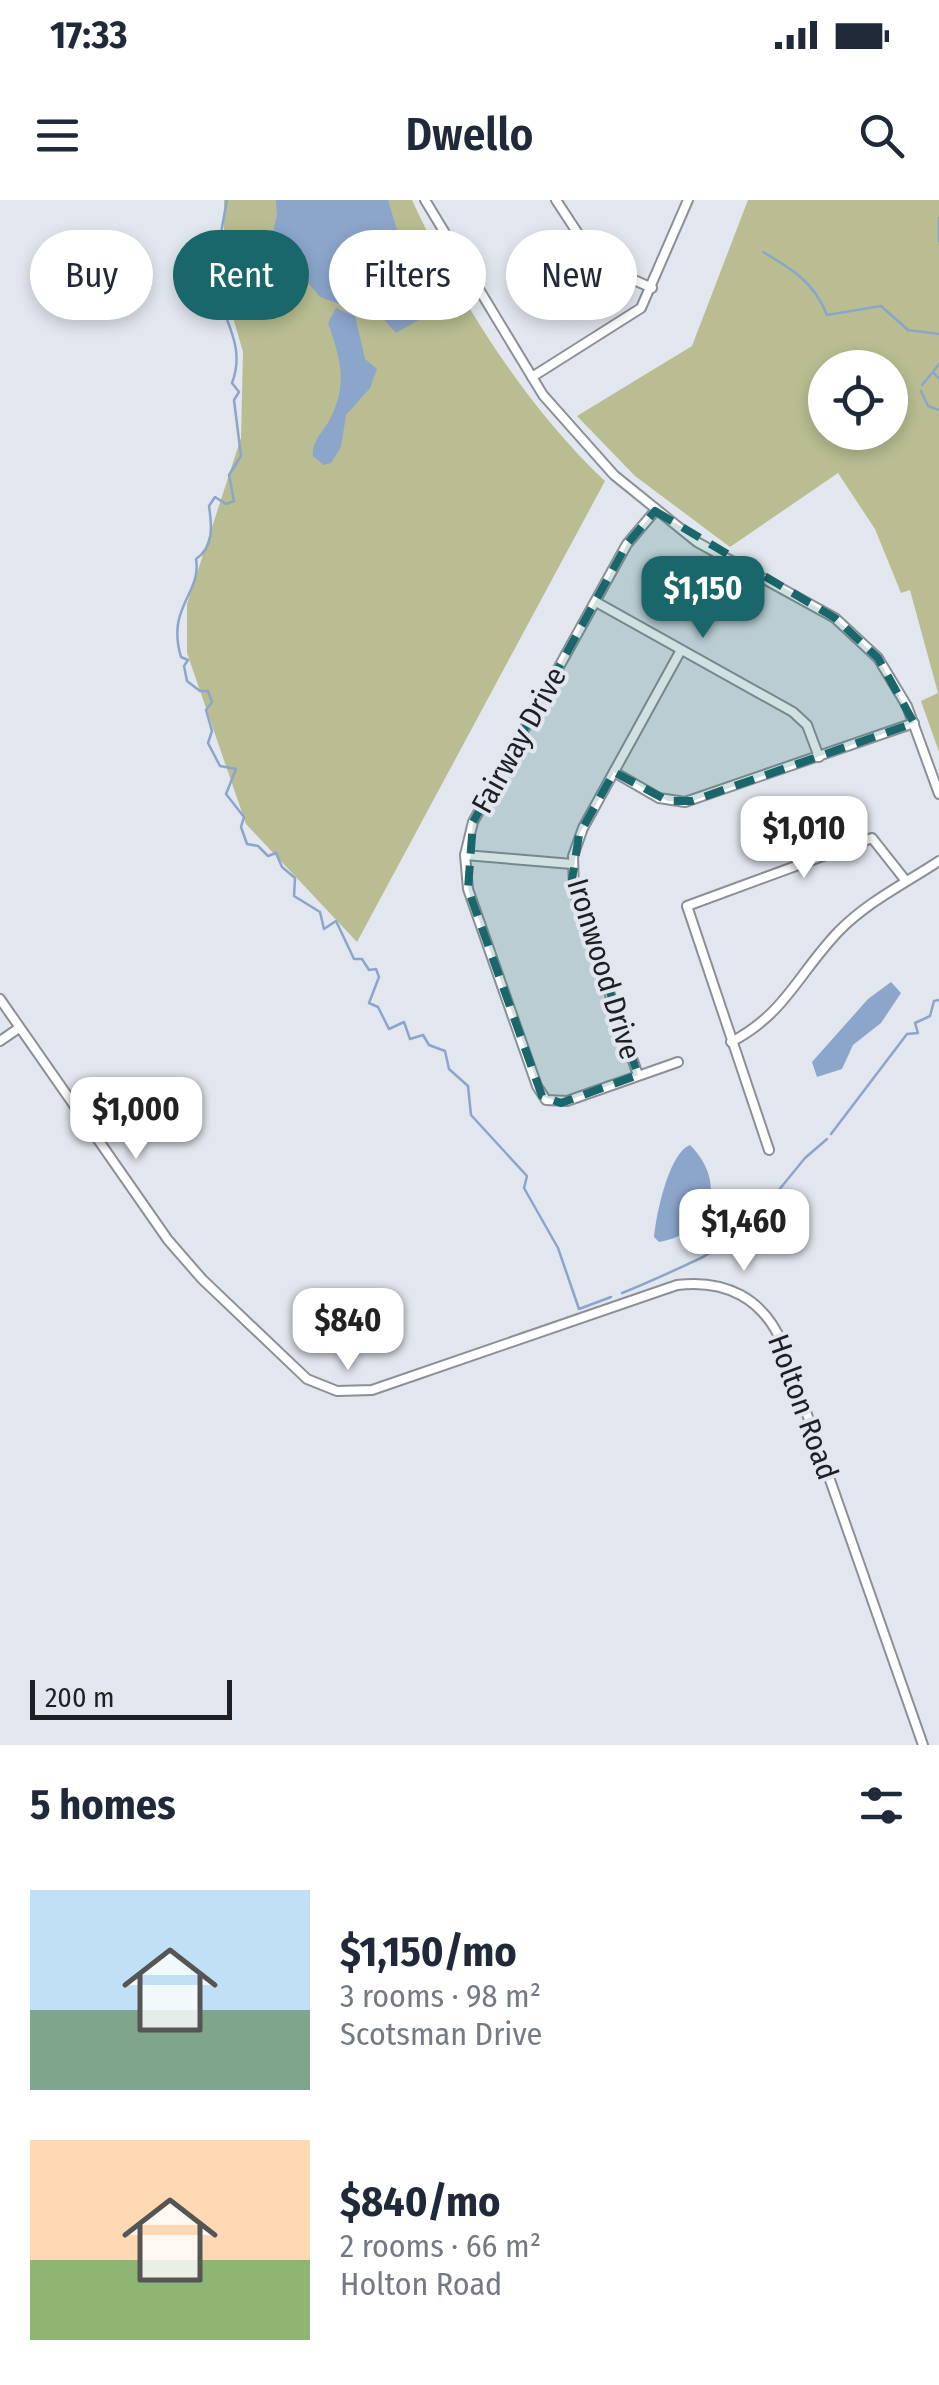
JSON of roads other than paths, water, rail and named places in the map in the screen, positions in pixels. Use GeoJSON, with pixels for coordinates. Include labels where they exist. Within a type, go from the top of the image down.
{"type":"FeatureCollection","features":[{"type":"Feature","properties":{"kind":"street"},"geometry":{"type":"LineString","coordinates":[[425,200],[532,377],[576,435],[655,511],[718,555],[820,608],[852,631],[891,675],[914,724],[939,794]]}},
{"type":"Feature","properties":{"kind":"street"},"geometry":{"type":"LineString","coordinates":[[556,200],[598,264],[652,288]]}},
{"type":"Feature","properties":{"kind":"street"},"geometry":{"type":"LineString","coordinates":[[532,377],[632,317],[652,288],[688,200]]}},
{"type":"Feature","properties":{"kind":"street","name":"Fairway Drive"},"geometry":{"type":"LineString","coordinates":[[638,1075],[566,1102],[546,1100],[536,1086],[471,898],[465,855],[472,822],[627,544],[655,511]]}},
{"type":"Feature","properties":{"kind":"street"},"geometry":{"type":"LineString","coordinates":[[596,602],[796,714],[809,729],[820,757]]}},
{"type":"Feature","properties":{"kind":"street","name":"Ironwood Drive"},"geometry":{"type":"LineString","coordinates":[[638,1075],[576,900],[572,864],[580,835],[682,650]]}},
{"type":"Feature","properties":{"kind":"street"},"geometry":{"type":"LineString","coordinates":[[614,772],[659,798],[681,802],[914,724]]}},
{"type":"Feature","properties":{"kind":"street"},"geometry":{"type":"LineString","coordinates":[[769,1150],[688,916],[688,904],[872,838],[906,881]]}},
{"type":"Feature","properties":{"kind":"street"},"geometry":{"type":"LineString","coordinates":[[465,855],[572,864]]}},
{"type":"Feature","properties":{"kind":"street"},"geometry":{"type":"LineString","coordinates":[[731,1042],[776,1012],[847,923],[939,861]]}},
{"type":"Feature","properties":{"kind":"street","name":"Holton Road"},"geometry":{"type":"LineString","coordinates":[[0,1000],[178,1253],[286,1363],[319,1385],[336,1390],[372,1390],[677,1285],[716,1284],[756,1304],[782,1342],[923,1745]]}},
{"type":"Feature","properties":{"kind":"street"},"geometry":{"type":"LineString","coordinates":[[0,1041],[20,1028]]}},
{"type":"Feature","properties":{"kind":"street"},"geometry":{"type":"LineString","coordinates":[[638,1075],[678,1062]]}},
{"type":"Feature","properties":{"kind":"water"},"geometry":{"type":"Polygon","coordinates":[[[276,200],[388,200],[397,230],[329,230],[329,300],[320,297],[309,284],[309,230],[273,230],[276,200]]]}},
{"type":"Feature","properties":{"kind":"water"},"geometry":{"type":"Polygon","coordinates":[[[356,320],[365,359],[377,369],[370,388],[346,415],[341,447],[331,463],[324,465],[313,456],[313,451],[335,408],[341,383],[328,323],[356,320]]]}},
{"type":"Feature","properties":{"kind":"water"},"geometry":{"type":"Polygon","coordinates":[[[384,320],[418,320],[396,333],[384,320]]]}},
{"type":"Feature","properties":{"kind":"water"},"geometry":{"type":"Polygon","coordinates":[[[891,982],[901,993],[881,1023],[853,1045],[842,1069],[817,1077],[812,1062],[868,999],[891,982]]]}},
{"type":"Feature","properties":{"kind":"water"},"geometry":{"type":"Polygon","coordinates":[[[690,1145],[709,1175],[709,1204],[692,1228],[659,1242],[654,1237],[665,1185],[676,1160],[690,1145]]]}},
{"type":"Feature","properties":{"kind":"waterway"},"geometry":{"type":"LineString","coordinates":[[227,200],[217,255],[226,264],[216,272],[236,352],[232,383],[239,392],[234,400],[241,456],[229,475],[234,501],[226,504],[215,497],[209,506],[209,542],[196,559],[194,582],[178,625],[181,657],[188,660],[184,666],[187,681],[200,691],[208,691],[212,702],[206,710],[212,731],[208,743],[220,766],[236,769],[226,794],[244,817],[241,827],[247,844],[258,846],[268,856],[276,853],[282,867],[295,878],[294,896],[320,912],[324,929],[336,921],[354,959],[362,959],[369,970],[376,969],[379,977],[369,1003],[378,1007],[389,1029],[404,1022],[410,1039],[423,1035],[429,1045],[445,1051],[449,1069],[468,1086],[471,1115],[527,1176],[524,1188],[558,1248],[579,1309],[611,1297]]}},
{"type":"Feature","properties":{"kind":"waterway"},"geometry":{"type":"LineString","coordinates":[[939,218],[939,241]]}},
{"type":"Feature","properties":{"kind":"waterway"},"geometry":{"type":"LineString","coordinates":[[763,252],[809,285],[827,315],[881,306],[908,330],[939,334]]}},
{"type":"Feature","properties":{"kind":"waterway"},"geometry":{"type":"LineString","coordinates":[[939,364],[933,372],[939,379]]}},
{"type":"Feature","properties":{"kind":"waterway"},"geometry":{"type":"LineString","coordinates":[[922,385],[932,373]]}},
{"type":"Feature","properties":{"kind":"waterway"},"geometry":{"type":"LineString","coordinates":[[921,391],[928,406],[939,410]]}},
{"type":"Feature","properties":{"kind":"waterway"},"geometry":{"type":"LineString","coordinates":[[831,1134],[907,1034],[918,1033],[915,1023],[930,1016],[934,1001],[939,1000]]}},
{"type":"Feature","properties":{"kind":"waterway"},"geometry":{"type":"LineString","coordinates":[[622,1293],[701,1258],[747,1229],[805,1158],[827,1139]]}}]}
